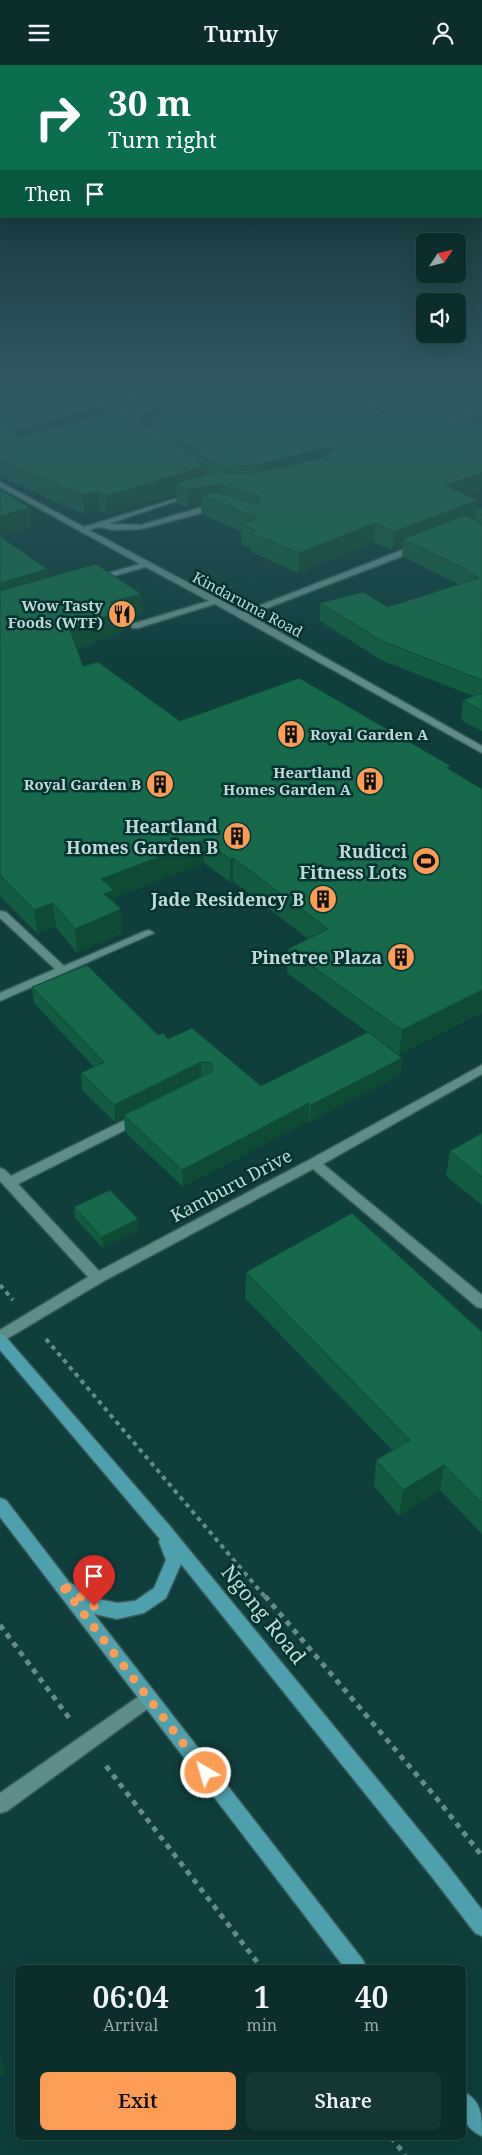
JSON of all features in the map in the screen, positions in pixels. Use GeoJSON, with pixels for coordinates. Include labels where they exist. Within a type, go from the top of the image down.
{"type":"FeatureCollection","features":[{"type":"Feature","properties":{"kind":"main road","name":"Ngong Road"},"geometry":{"type":"LineString","coordinates":[[0,1338],[163,1530],[439,1870],[482,1926]]}},
{"type":"Feature","properties":{"kind":"main road"},"geometry":{"type":"LineString","coordinates":[[0,1505],[354,1965]]}},
{"type":"Feature","properties":{"kind":"main road"},"geometry":{"type":"LineString","coordinates":[[60,1583],[94,1606],[117,1611],[138,1608],[160,1593],[174,1560],[163,1530]]}},
{"type":"Feature","properties":{"kind":"main road"},"geometry":{"type":"LineString","coordinates":[[466,2105],[482,2125]]}},
{"type":"Feature","properties":{"kind":"street","name":"Kindaruma Road"},"geometry":{"type":"LineString","coordinates":[[0,484],[146,565],[243,615],[482,750]]}},
{"type":"Feature","properties":{"kind":"street"},"geometry":{"type":"LineString","coordinates":[[0,495],[14,491]]}},
{"type":"Feature","properties":{"kind":"street"},"geometry":{"type":"LineString","coordinates":[[83,530],[204,491]]}},
{"type":"Feature","properties":{"kind":"street"},"geometry":{"type":"LineString","coordinates":[[100,525],[118,530],[134,529],[206,508],[228,511]]}},
{"type":"Feature","properties":{"kind":"street"},"geometry":{"type":"LineString","coordinates":[[243,615],[430,541]]}},
{"type":"Feature","properties":{"kind":"street"},"geometry":{"type":"LineString","coordinates":[[91,581],[146,565]]}},
{"type":"Feature","properties":{"kind":"street"},"geometry":{"type":"LineString","coordinates":[[135,626],[216,601]]}},
{"type":"Feature","properties":{"kind":"street"},"geometry":{"type":"LineString","coordinates":[[2,914],[62,970]]}},
{"type":"Feature","properties":{"kind":"street"},"geometry":{"type":"LineString","coordinates":[[0,997],[150,933]]}},
{"type":"Feature","properties":{"kind":"street","name":"Kamburu Drive"},"geometry":{"type":"LineString","coordinates":[[0,1338],[96,1278],[314,1163],[482,1069]]}},
{"type":"Feature","properties":{"kind":"street"},"geometry":{"type":"LineString","coordinates":[[96,1278],[4,1178],[155,1110]]}},
{"type":"Feature","properties":{"kind":"street"},"geometry":{"type":"LineString","coordinates":[[314,1163],[482,1303]]}},
{"type":"Feature","properties":{"kind":"street"},"geometry":{"type":"LineString","coordinates":[[0,1804],[148,1698]]}},
{"type":"Feature","properties":{"kind":"path"},"geometry":{"type":"LineString","coordinates":[[0,1285],[438,1800],[482,1856]]}},
{"type":"Feature","properties":{"kind":"path"},"geometry":{"type":"LineString","coordinates":[[0,1625],[87,1742],[259,1965]]}},
{"type":"Feature","properties":{"kind":"path"},"geometry":{"type":"LineString","coordinates":[[393,2140],[405,2155]]}},
{"type":"Feature","properties":{"kind":"building"},"geometry":{"type":"Polygon","coordinates":[[[53,483],[152,483],[106,496],[98,492],[82,495],[53,483]]]}},
{"type":"Feature","properties":{"kind":"building"},"geometry":{"type":"Polygon","coordinates":[[[453,483],[445,485],[477,500],[394,532],[375,523],[299,553],[251,533],[256,531],[241,524],[258,518],[201,495],[218,493],[258,504],[260,502],[259,496],[218,485],[188,489],[176,484],[453,483]]]}},
{"type":"Feature","properties":{"kind":"building"},"geometry":{"type":"Polygon","coordinates":[[[0,489],[30,508],[0,516],[0,489]]]}},
{"type":"Feature","properties":{"kind":"building"},"geometry":{"type":"Polygon","coordinates":[[[482,508],[482,515],[476,510],[482,508]]]}},
{"type":"Feature","properties":{"kind":"building"},"geometry":{"type":"Polygon","coordinates":[[[465,515],[482,524],[482,680],[382,641],[320,603],[363,592],[388,607],[479,578],[466,571],[468,570],[403,539],[465,515]]]}},
{"type":"Feature","properties":{"kind":"building"},"geometry":{"type":"Polygon","coordinates":[[[0,536],[47,569],[0,583],[0,536]]]}},
{"type":"Feature","properties":{"kind":"building"},"geometry":{"type":"Polygon","coordinates":[[[96,564],[141,594],[110,602],[123,610],[70,630],[83,666],[98,662],[180,721],[299,678],[451,766],[447,768],[482,789],[482,990],[402,1030],[288,949],[328,929],[233,858],[230,859],[204,840],[101,879],[114,890],[104,894],[121,909],[75,929],[53,903],[34,910],[0,875],[0,591],[96,564]]]}},
{"type":"Feature","properties":{"kind":"building"},"geometry":{"type":"Polygon","coordinates":[[[482,693],[482,711],[463,700],[482,693]]]}},
{"type":"Feature","properties":{"kind":"building"},"geometry":{"type":"Polygon","coordinates":[[[87,965],[158,1035],[163,1033],[168,1039],[192,1028],[261,1086],[368,1032],[402,1058],[311,1105],[309,1103],[182,1170],[124,1115],[211,1072],[213,1068],[211,1063],[201,1062],[114,1105],[81,1073],[104,1062],[32,987],[87,965]]]}},
{"type":"Feature","properties":{"kind":"building"},"geometry":{"type":"Polygon","coordinates":[[[482,1133],[482,1177],[450,1151],[482,1133]]]}},
{"type":"Feature","properties":{"kind":"building"},"geometry":{"type":"Polygon","coordinates":[[[110,1190],[138,1219],[102,1237],[74,1207],[110,1190]]]}},
{"type":"Feature","properties":{"kind":"building"},"geometry":{"type":"Polygon","coordinates":[[[352,1213],[482,1332],[482,1503],[444,1465],[403,1490],[376,1460],[410,1440],[246,1272],[352,1213]]]}},
{"type":"Feature","properties":{"kind":"place","name":"Wow Tasty Foods (WTF)"},"geometry":{"type":"Point","coordinates":[122,614]}},
{"type":"Feature","properties":{"kind":"place","name":"Royal Garden A"},"geometry":{"type":"Point","coordinates":[291,734]}},
{"type":"Feature","properties":{"kind":"place","name":"Heartland Homes Garden A"},"geometry":{"type":"Point","coordinates":[370,781]}},
{"type":"Feature","properties":{"kind":"place","name":"Royal Garden B"},"geometry":{"type":"Point","coordinates":[160,784]}},
{"type":"Feature","properties":{"kind":"place","name":"Heartland Homes Garden B"},"geometry":{"type":"Point","coordinates":[237,836]}},
{"type":"Feature","properties":{"kind":"place","name":"Rudicci Fitness Lots"},"geometry":{"type":"Point","coordinates":[426,861]}},
{"type":"Feature","properties":{"kind":"place","name":"Jade Residency B"},"geometry":{"type":"Point","coordinates":[323,899]}},
{"type":"Feature","properties":{"kind":"place","name":"Pinetree Plaza"},"geometry":{"type":"Point","coordinates":[401,957]}},
{"type":"Feature","properties":{"kind":"route"},"geometry":{"type":"LineString","coordinates":[[94,1606],[60,1583],[206,1773]]}}]}
